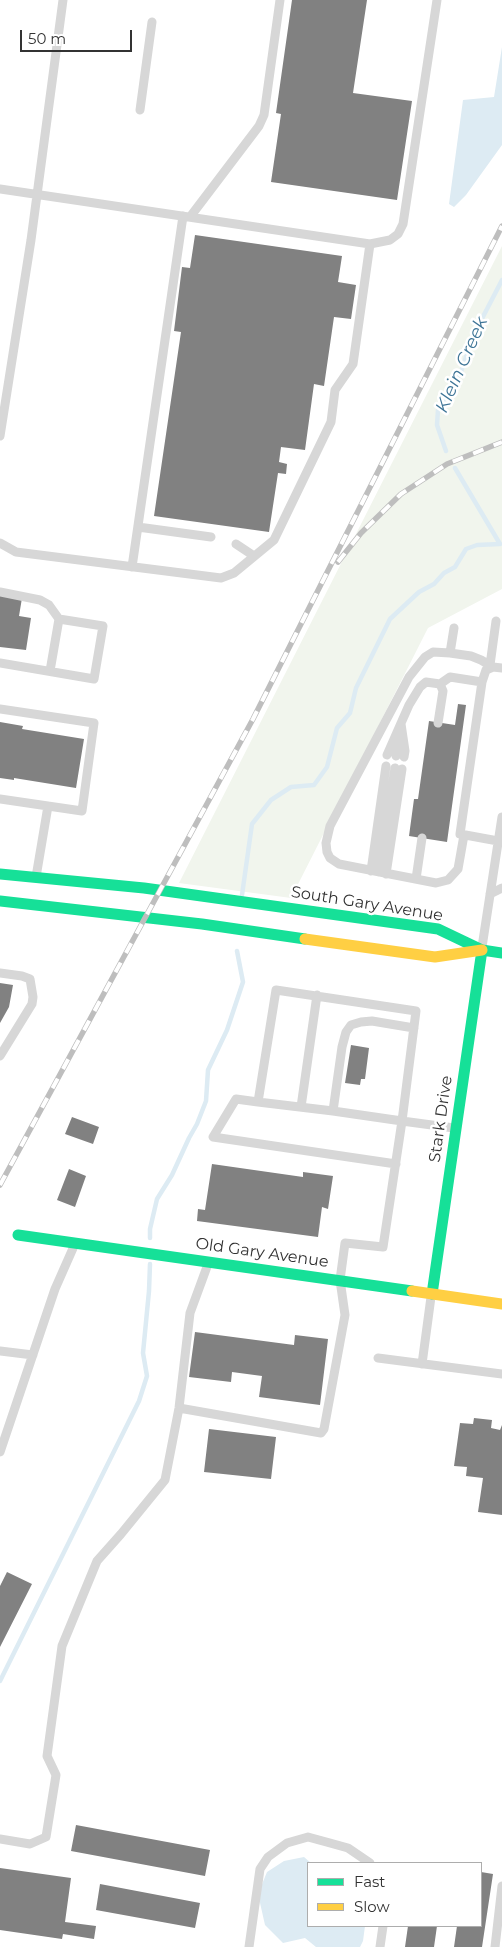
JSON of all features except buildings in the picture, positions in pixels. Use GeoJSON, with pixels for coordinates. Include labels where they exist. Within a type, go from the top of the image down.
{"type":"FeatureCollection","features":[{"type":"Feature","properties":{"kind":"street","name":"South Gary Avenue"},"geometry":{"type":"LineString","coordinates":[[0,874],[161,891],[438,929],[482,950]]}},
{"type":"Feature","properties":{"kind":"street"},"geometry":{"type":"LineString","coordinates":[[0,901],[192,923],[435,956],[482,950],[502,953]]}},
{"type":"Feature","properties":{"kind":"street","name":"Stark Drive"},"geometry":{"type":"LineString","coordinates":[[432,1294],[482,950]]}},
{"type":"Feature","properties":{"kind":"street","name":"Old Gary Avenue"},"geometry":{"type":"LineString","coordinates":[[18,1235],[502,1304]]}},
{"type":"Feature","properties":{"kind":"lane"},"geometry":{"type":"LineString","coordinates":[[0,436],[37,195],[63,0]]}},
{"type":"Feature","properties":{"kind":"lane"},"geometry":{"type":"LineString","coordinates":[[132,566],[186,217],[259,126],[264,115],[280,0]]}},
{"type":"Feature","properties":{"kind":"lane"},"geometry":{"type":"LineString","coordinates":[[0,190],[370,244],[390,240],[398,234],[403,224],[437,0]]}},
{"type":"Feature","properties":{"kind":"lane"},"geometry":{"type":"LineString","coordinates":[[140,110],[152,22]]}},
{"type":"Feature","properties":{"kind":"lane"},"geometry":{"type":"LineString","coordinates":[[0,543],[16,552],[221,578],[234,573],[274,540],[330,422],[335,390],[353,364],[370,244]]}},
{"type":"Feature","properties":{"kind":"lane"},"geometry":{"type":"LineString","coordinates":[[138,527],[211,537]]}},
{"type":"Feature","properties":{"kind":"lane"},"geometry":{"type":"LineString","coordinates":[[236,544],[254,556]]}},
{"type":"Feature","properties":{"kind":"lane"},"geometry":{"type":"LineString","coordinates":[[0,592],[40,600],[50,605],[59,619],[50,671]]}},
{"type":"Feature","properties":{"kind":"lane"},"geometry":{"type":"LineString","coordinates":[[0,663],[94,679],[103,626],[59,619]]}},
{"type":"Feature","properties":{"kind":"lane"},"geometry":{"type":"LineString","coordinates":[[495,666],[496,621]]}},
{"type":"Feature","properties":{"kind":"lane"},"geometry":{"type":"LineString","coordinates":[[450,653],[454,628]]}},
{"type":"Feature","properties":{"kind":"lane"},"geometry":{"type":"LineString","coordinates":[[433,652],[450,653],[471,656],[495,666],[486,670],[482,682],[460,859],[454,875],[448,880],[441,882],[419,880],[338,864],[330,858],[326,844],[330,826],[413,671],[424,657],[433,652]]}},
{"type":"Feature","properties":{"kind":"lane"},"geometry":{"type":"LineString","coordinates":[[396,756],[401,724],[420,686],[426,682],[440,684],[450,677],[482,682]]}},
{"type":"Feature","properties":{"kind":"lane"},"geometry":{"type":"LineString","coordinates":[[438,723],[443,691],[440,684]]}},
{"type":"Feature","properties":{"kind":"lane"},"geometry":{"type":"LineString","coordinates":[[0,709],[94,723],[82,811],[0,799]]}},
{"type":"Feature","properties":{"kind":"lane"},"geometry":{"type":"LineString","coordinates":[[379,872],[394,768],[379,872]]}},
{"type":"Feature","properties":{"kind":"lane"},"geometry":{"type":"LineString","coordinates":[[36,877],[48,806]]}},
{"type":"Feature","properties":{"kind":"lane"},"geometry":{"type":"LineString","coordinates":[[482,950],[502,817]]}},
{"type":"Feature","properties":{"kind":"lane"},"geometry":{"type":"LineString","coordinates":[[462,834],[498,841]]}},
{"type":"Feature","properties":{"kind":"lane"},"geometry":{"type":"LineString","coordinates":[[419,880],[422,838]]}},
{"type":"Feature","properties":{"kind":"lane"},"geometry":{"type":"LineString","coordinates":[[490,894],[502,888]]}},
{"type":"Feature","properties":{"kind":"lane"},"geometry":{"type":"LineString","coordinates":[[0,973],[30,979],[33,997],[32,1004],[0,1056]]}},
{"type":"Feature","properties":{"kind":"lane"},"geometry":{"type":"LineString","coordinates":[[179,1408],[321,1433],[324,1428],[345,1315],[340,1280],[345,1243],[383,1247],[416,1011],[276,990],[258,1102]]}},
{"type":"Feature","properties":{"kind":"lane"},"geometry":{"type":"LineString","coordinates":[[301,1107],[317,995]]}},
{"type":"Feature","properties":{"kind":"lane"},"geometry":{"type":"LineString","coordinates":[[333,1111],[342,1047],[346,1032],[351,1025],[372,1021],[414,1028]]}},
{"type":"Feature","properties":{"kind":"lane"},"geometry":{"type":"LineString","coordinates":[[396,1164],[213,1137],[236,1099],[456,1128]]}},
{"type":"Feature","properties":{"kind":"lane"},"geometry":{"type":"LineString","coordinates":[[0,1452],[55,1289],[75,1243]]}},
{"type":"Feature","properties":{"kind":"lane"},"geometry":{"type":"LineString","coordinates":[[0,1839],[30,1844],[46,1837],[56,1775],[48,1756],[62,1646],[96,1561],[121,1534],[165,1480],[179,1408],[190,1313],[208,1262]]}},
{"type":"Feature","properties":{"kind":"lane"},"geometry":{"type":"LineString","coordinates":[[422,1364],[432,1294]]}},
{"type":"Feature","properties":{"kind":"lane"},"geometry":{"type":"LineString","coordinates":[[0,1351],[33,1355]]}},
{"type":"Feature","properties":{"kind":"lane"},"geometry":{"type":"LineString","coordinates":[[378,1358],[502,1374]]}},
{"type":"Feature","properties":{"kind":"lane"},"geometry":{"type":"LineString","coordinates":[[249,1947],[260,1869],[268,1857],[288,1843],[308,1838],[348,1848],[369,1862]]}},
{"type":"Feature","properties":{"kind":"lane"},"geometry":{"type":"LineString","coordinates":[[495,1947],[502,1886]]}},
{"type":"Feature","properties":{"kind":"lane"},"geometry":{"type":"LineString","coordinates":[[380,1947],[383,1927]]}},
{"type":"Feature","properties":{"kind":"shaded area"},"geometry":{"type":"Polygon","coordinates":[[[502,47],[502,145],[466,195],[454,207],[449,204],[463,100],[494,97],[502,47]]]}},
{"type":"Feature","properties":{"kind":"shaded area"},"geometry":{"type":"Polygon","coordinates":[[[502,246],[502,589],[428,628],[291,898],[179,883],[502,246]]]}},
{"type":"Feature","properties":{"kind":"shaded area"},"geometry":{"type":"Polygon","coordinates":[[[304,1857],[310,1862],[307,1862],[307,1927],[365,1927],[360,1947],[316,1947],[305,1938],[283,1943],[265,1925],[258,1894],[267,1872],[284,1861],[304,1857]]]}},
{"type":"Feature","properties":{"kind":"waterway","name":"Klein Creek"},"geometry":{"type":"LineString","coordinates":[[446,451],[437,425],[438,410],[461,372],[473,336],[502,280]]}},
{"type":"Feature","properties":{"kind":"waterway","name":"Klein Creek"},"geometry":{"type":"LineString","coordinates":[[455,468],[500,544]]}},
{"type":"Feature","properties":{"kind":"waterway"},"geometry":{"type":"LineString","coordinates":[[242,895],[252,824],[271,800],[291,787],[314,785],[327,767],[337,728],[350,713],[356,688],[390,619],[419,592],[434,584],[444,573],[455,567],[466,549],[477,545],[500,544]]}},
{"type":"Feature","properties":{"kind":"waterway"},"geometry":{"type":"LineString","coordinates":[[150,1238],[150,1229],[157,1199],[172,1175],[197,1124],[206,1101],[208,1070],[227,1030],[243,982],[237,951]]}},
{"type":"Feature","properties":{"kind":"waterway"},"geometry":{"type":"LineString","coordinates":[[0,1681],[139,1401],[147,1376],[143,1353],[150,1264]]}},
{"type":"Feature","properties":{"kind":"railway"},"geometry":{"type":"LineString","coordinates":[[0,1185],[253,719],[502,226]]}},
{"type":"Feature","properties":{"kind":"railway"},"geometry":{"type":"LineString","coordinates":[[338,562],[361,533],[401,494],[447,464],[502,442]]}},
{"type":"Feature","properties":{"kind":"traffic: fast"},"geometry":{"type":"LineString","coordinates":[[0,874],[144,888],[438,929],[482,950],[502,953]]}},
{"type":"Feature","properties":{"kind":"traffic: fast"},"geometry":{"type":"LineString","coordinates":[[0,901],[202,924],[305,939]]}},
{"type":"Feature","properties":{"kind":"traffic: fast"},"geometry":{"type":"LineString","coordinates":[[432,1294],[482,950]]}},
{"type":"Feature","properties":{"kind":"traffic: fast"},"geometry":{"type":"LineString","coordinates":[[18,1235],[412,1291]]}},
{"type":"Feature","properties":{"kind":"traffic: slow"},"geometry":{"type":"LineString","coordinates":[[305,939],[435,957],[482,950]]}},
{"type":"Feature","properties":{"kind":"traffic: slow"},"geometry":{"type":"LineString","coordinates":[[412,1291],[502,1304]]}}]}
